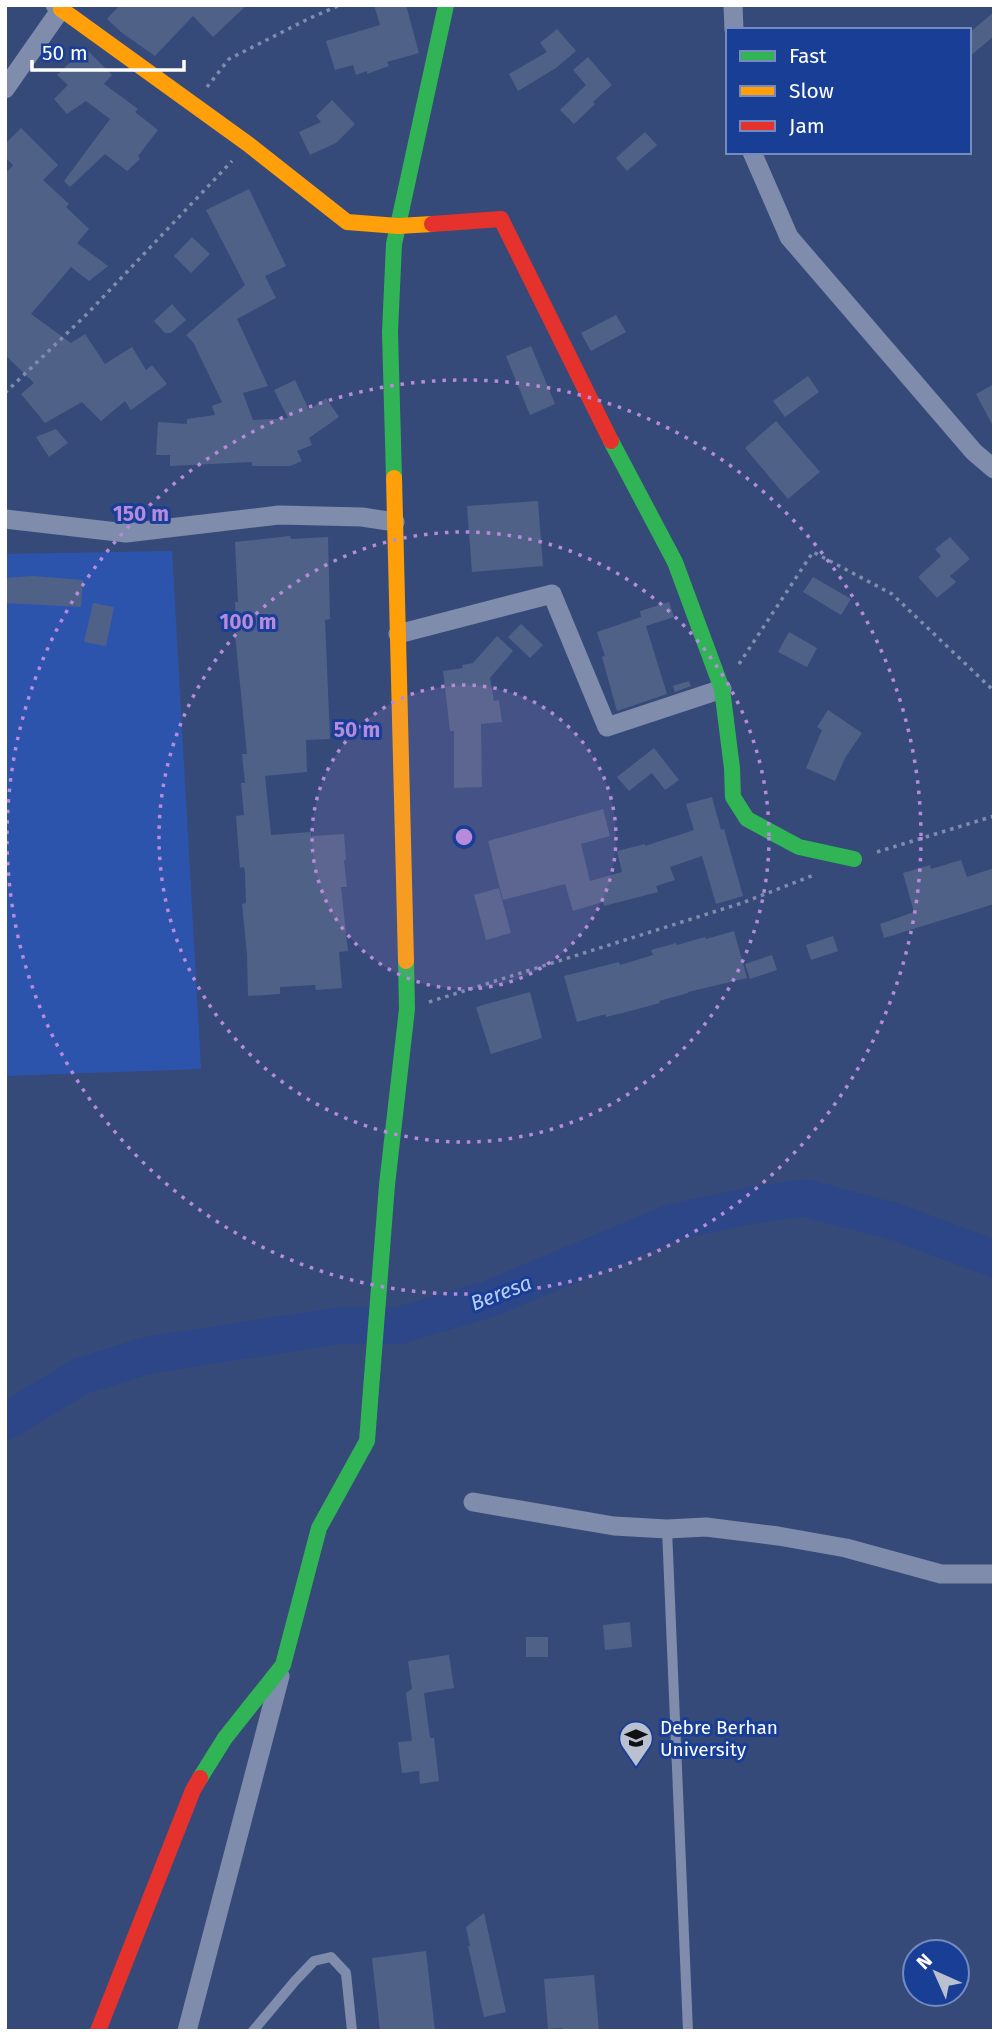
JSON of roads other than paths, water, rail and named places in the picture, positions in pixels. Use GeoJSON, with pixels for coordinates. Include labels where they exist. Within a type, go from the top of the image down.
{"type":"FeatureCollection","features":[{"type":"Feature","properties":{"kind":"main road"},"geometry":{"type":"LineString","coordinates":[[98,2031],[193,1790],[225,1738],[283,1665],[319,1528],[367,1441],[387,1185],[407,1009],[390,332],[394,244],[446,5]]}},
{"type":"Feature","properties":{"kind":"main road"},"geometry":{"type":"LineString","coordinates":[[60,7],[248,144],[347,222],[398,226],[501,219],[608,435],[675,562],[722,689],[733,797],[747,819],[799,847],[854,859]]}},
{"type":"Feature","properties":{"kind":"street"},"geometry":{"type":"LineString","coordinates":[[733,5],[734,28]]}},
{"type":"Feature","properties":{"kind":"street"},"geometry":{"type":"LineString","coordinates":[[5,89],[60,7]]}},
{"type":"Feature","properties":{"kind":"street"},"geometry":{"type":"LineString","coordinates":[[753,154],[789,237],[974,452],[994,469]]}},
{"type":"Feature","properties":{"kind":"street"},"geometry":{"type":"LineString","coordinates":[[5,519],[126,533],[279,515],[362,517],[395,522]]}},
{"type":"Feature","properties":{"kind":"street"},"geometry":{"type":"LineString","coordinates":[[398,634],[552,594],[607,727],[722,689]]}},
{"type":"Feature","properties":{"kind":"street"},"geometry":{"type":"LineString","coordinates":[[473,1502],[614,1526],[667,1529],[706,1527],[778,1536],[846,1548],[940,1574],[994,1574]]}},
{"type":"Feature","properties":{"kind":"street"},"geometry":{"type":"LineString","coordinates":[[187,2031],[283,1665]]}},
{"type":"Feature","properties":{"kind":"lane"},"geometry":{"type":"LineString","coordinates":[[667,1529],[688,2031]]}},
{"type":"Feature","properties":{"kind":"lane"},"geometry":{"type":"LineString","coordinates":[[253,2031],[314,1961],[331,1957],[346,1972],[352,2031]]}},
{"type":"Feature","properties":{"kind":"waterway","name":"Beresa"},"geometry":{"type":"LineString","coordinates":[[5,1422],[81,1376],[149,1355],[344,1325],[397,1326],[489,1299],[673,1222],[753,1205],[805,1198],[896,1222],[994,1259]]}},
{"type":"Feature","properties":{"kind":"place","name":"Debre Berhan University"},"geometry":{"type":"Point","coordinates":[636,1768]}}]}
